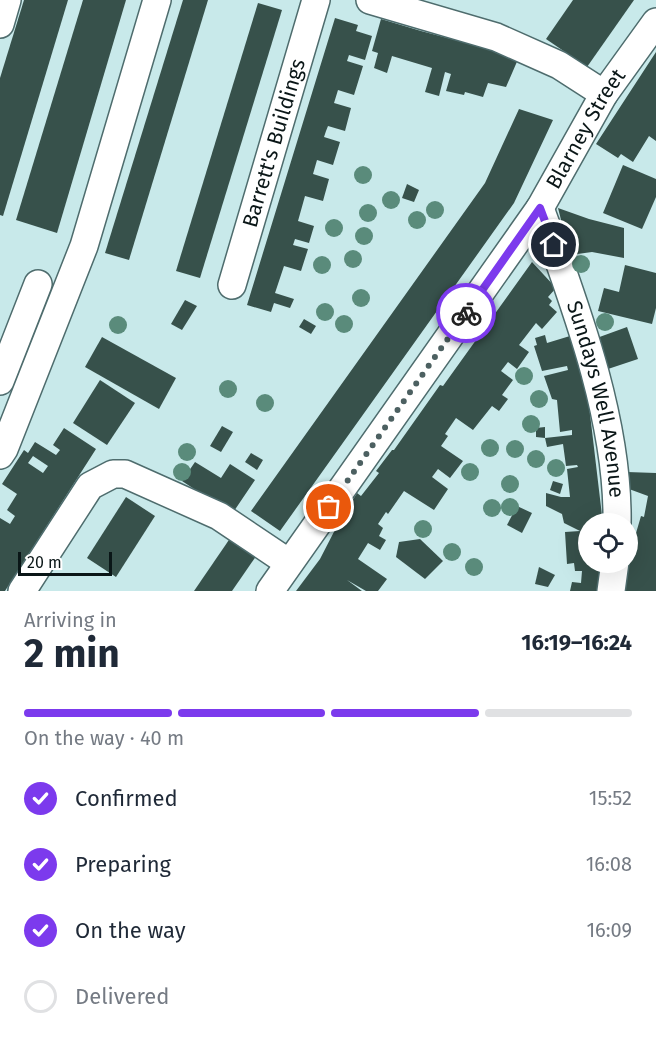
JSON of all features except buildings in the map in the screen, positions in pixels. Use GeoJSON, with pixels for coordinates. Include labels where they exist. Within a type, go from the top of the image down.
{"type":"FeatureCollection","features":[{"type":"Feature","properties":{"kind":"street"},"geometry":{"type":"LineString","coordinates":[[0,24],[7,0]]}},
{"type":"Feature","properties":{"kind":"street"},"geometry":{"type":"LineString","coordinates":[[0,455],[84,246],[157,0]]}},
{"type":"Feature","properties":{"kind":"street","name":"Barrett's Buildings"},"geometry":{"type":"LineString","coordinates":[[232,285],[316,0]]}},
{"type":"Feature","properties":{"kind":"street"},"geometry":{"type":"LineString","coordinates":[[370,0],[496,37],[559,65],[604,94]]}},
{"type":"Feature","properties":{"kind":"street","name":"Blarney Street"},"geometry":{"type":"LineString","coordinates":[[270,591],[540,208],[604,94],[656,22]]}},
{"type":"Feature","properties":{"kind":"street","name":"Sundays Well Avenue"},"geometry":{"type":"LineString","coordinates":[[540,208],[567,282],[597,385],[611,452],[617,513]]}},
{"type":"Feature","properties":{"kind":"street"},"geometry":{"type":"LineString","coordinates":[[0,381],[38,284]]}},
{"type":"Feature","properties":{"kind":"street"},"geometry":{"type":"LineString","coordinates":[[22,591],[90,486],[113,474],[125,474],[219,516],[289,563]]}},
{"type":"Feature","properties":{"kind":"street"},"geometry":{"type":"LineString","coordinates":[[611,591],[613,573]]}},
{"type":"Feature","properties":{"kind":"way so far"},"geometry":{"type":"LineString","coordinates":[[329,507],[466,313]]}},
{"type":"Feature","properties":{"kind":"route"},"geometry":{"type":"LineString","coordinates":[[466,313],[540,208],[554,245]]}}]}
